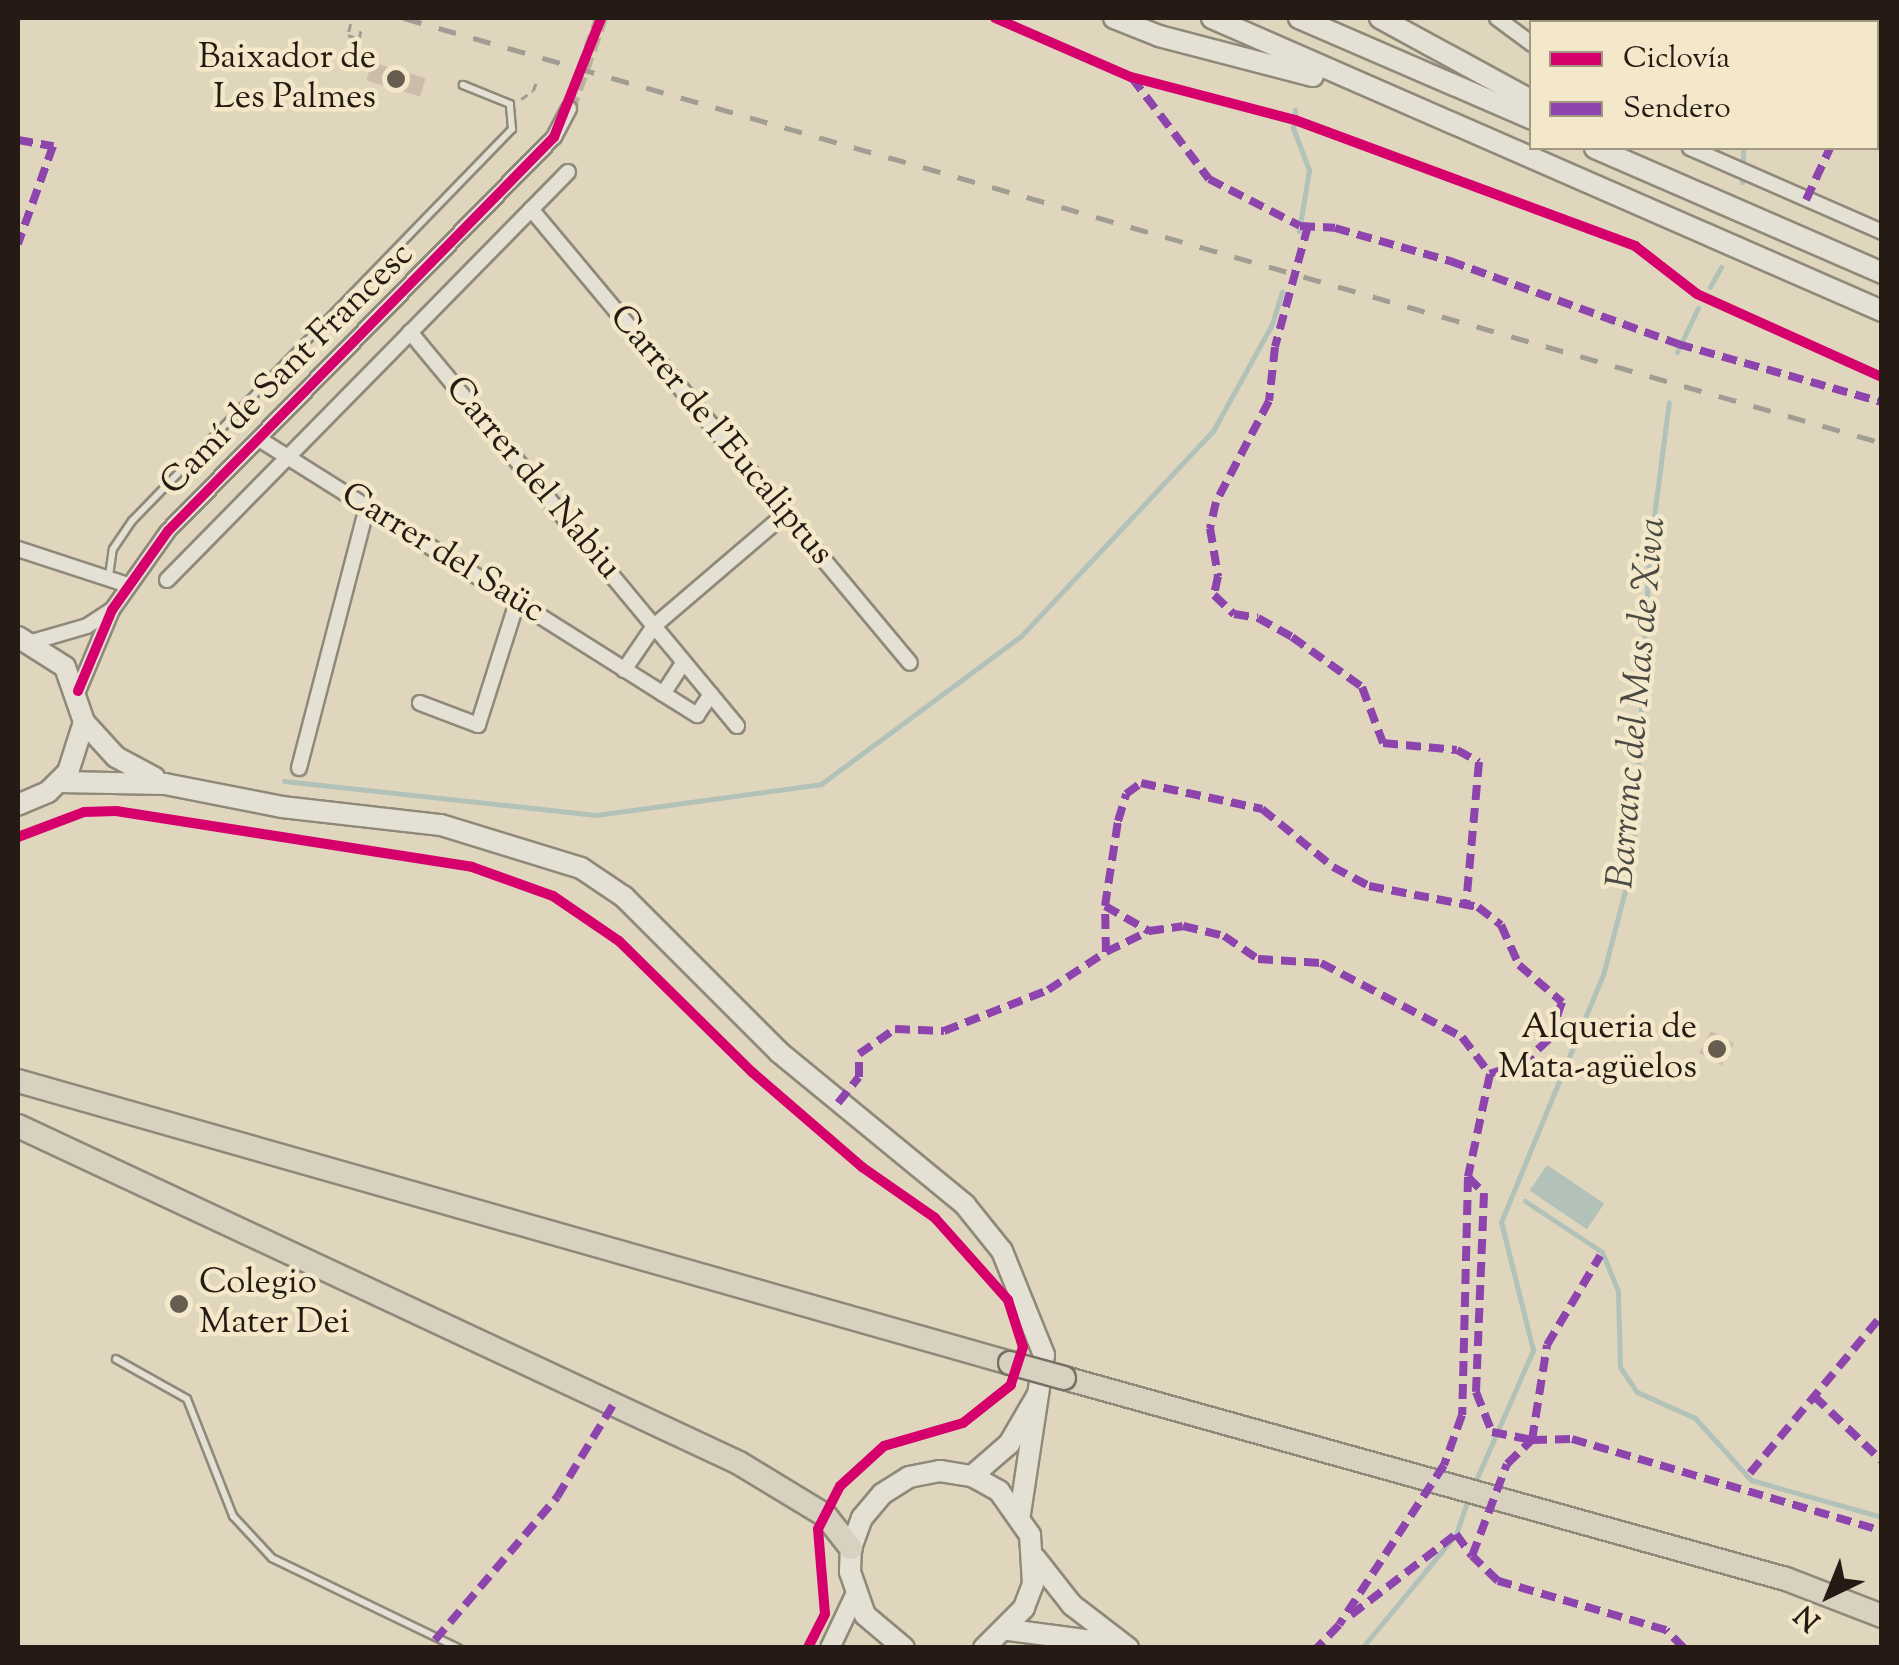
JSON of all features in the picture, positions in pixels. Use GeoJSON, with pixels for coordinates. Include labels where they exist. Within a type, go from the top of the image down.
{"type":"FeatureCollection","features":[{"type":"Feature","properties":{"kind":"highway"},"geometry":{"type":"LineString","coordinates":[[18,1081],[1010,1362],[1054,1382],[1422,1476],[1786,1579],[1882,1616]]}},
{"type":"Feature","properties":{"kind":"highway"},"geometry":{"type":"LineString","coordinates":[[18,1126],[739,1464],[825,1515],[851,1548]]}},
{"type":"Feature","properties":{"kind":"main road"},"geometry":{"type":"LineString","coordinates":[[1114,18],[1159,36],[1297,69],[1668,219]]}},
{"type":"Feature","properties":{"kind":"main road"},"geometry":{"type":"LineString","coordinates":[[1212,18],[1882,310]]}},
{"type":"Feature","properties":{"kind":"main road"},"geometry":{"type":"LineString","coordinates":[[1299,18],[1529,119]]}},
{"type":"Feature","properties":{"kind":"main road"},"geometry":{"type":"LineString","coordinates":[[1380,18],[1529,99]]}},
{"type":"Feature","properties":{"kind":"main road"},"geometry":{"type":"LineString","coordinates":[[1601,150],[1882,272]]}},
{"type":"Feature","properties":{"kind":"main road"},"geometry":{"type":"LineString","coordinates":[[1630,150],[1882,272]]}},
{"type":"Feature","properties":{"kind":"main road"},"geometry":{"type":"LineString","coordinates":[[18,806],[59,782],[80,748],[84,722],[78,691],[65,667],[25,640]]}},
{"type":"Feature","properties":{"kind":"main road"},"geometry":{"type":"LineString","coordinates":[[84,722],[116,757],[165,784]]}},
{"type":"Feature","properties":{"kind":"main road"},"geometry":{"type":"LineString","coordinates":[[59,782],[165,784],[282,808],[442,825],[581,868],[624,897],[778,1052],[965,1205],[1002,1251],[1032,1314],[1054,1382],[1020,1514]]}},
{"type":"Feature","properties":{"kind":"main road"},"geometry":{"type":"LineString","coordinates":[[972,1476],[1009,1444],[1054,1382]]}},
{"type":"Feature","properties":{"kind":"main road"},"geometry":{"type":"LineString","coordinates":[[897,1647],[855,1595],[851,1548],[862,1518],[896,1486],[940,1472],[972,1476],[999,1491],[1020,1514],[1035,1558],[1072,1605],[1125,1646]]}},
{"type":"Feature","properties":{"kind":"main road"},"geometry":{"type":"LineString","coordinates":[[984,1648],[1008,1630],[1033,1584],[1035,1558]]}},
{"type":"Feature","properties":{"kind":"main road"},"geometry":{"type":"LineString","coordinates":[[1008,1630],[1125,1646]]}},
{"type":"Feature","properties":{"kind":"street"},"geometry":{"type":"LineString","coordinates":[[1497,18],[1529,42]]}},
{"type":"Feature","properties":{"kind":"street","name":"Camí de Sant Francesc"},"geometry":{"type":"LineString","coordinates":[[78,691],[112,610],[189,508],[554,137],[569,109]]}},
{"type":"Feature","properties":{"kind":"street"},"geometry":{"type":"LineString","coordinates":[[1695,150],[1882,232]]}},
{"type":"Feature","properties":{"kind":"street","name":"Camí de Sant Francesc"},"geometry":{"type":"LineString","coordinates":[[167,580],[568,172]]}},
{"type":"Feature","properties":{"kind":"street","name":"Carrer de l'Eucaliptus"},"geometry":{"type":"LineString","coordinates":[[531,210],[910,663]]}},
{"type":"Feature","properties":{"kind":"street","name":"Carrer del Nabiu"},"geometry":{"type":"LineString","coordinates":[[410,332],[737,726]]}},
{"type":"Feature","properties":{"kind":"street","name":"Carrer del Saüc"},"geometry":{"type":"LineString","coordinates":[[259,439],[697,716],[710,694]]}},
{"type":"Feature","properties":{"kind":"street"},"geometry":{"type":"LineString","coordinates":[[298,768],[367,507]]}},
{"type":"Feature","properties":{"kind":"street"},"geometry":{"type":"LineString","coordinates":[[624,670],[654,626],[786,514]]}},
{"type":"Feature","properties":{"kind":"street"},"geometry":{"type":"LineString","coordinates":[[18,549],[128,585]]}},
{"type":"Feature","properties":{"kind":"street"},"geometry":{"type":"LineString","coordinates":[[420,703],[478,724],[517,602]]}},
{"type":"Feature","properties":{"kind":"street"},"geometry":{"type":"LineString","coordinates":[[25,640],[87,626],[112,610]]}},
{"type":"Feature","properties":{"kind":"street"},"geometry":{"type":"LineString","coordinates":[[663,694],[684,662]]}},
{"type":"Feature","properties":{"kind":"street"},"geometry":{"type":"LineString","coordinates":[[830,1648],[855,1595]]}},
{"type":"Feature","properties":{"kind":"lane"},"geometry":{"type":"LineString","coordinates":[[108,577],[113,549],[132,521],[502,142],[514,121],[510,104],[463,84]]}},
{"type":"Feature","properties":{"kind":"lane"},"geometry":{"type":"LineString","coordinates":[[116,1358],[187,1400],[232,1516],[272,1558],[458,1648]]}},
{"type":"Feature","properties":{"kind":"path"},"geometry":{"type":"LineString","coordinates":[[351,24],[348,36],[358,39],[362,29]]}},
{"type":"Feature","properties":{"kind":"path"},"geometry":{"type":"LineString","coordinates":[[510,104],[532,93],[537,80]]}},
{"type":"Feature","properties":{"kind":"shaded area"},"geometry":{"type":"Polygon","coordinates":[[[1547,1165],[1604,1204],[1587,1229],[1530,1191],[1547,1165]]]}},
{"type":"Feature","properties":{"kind":"building","name":"Baixador de Les Palmes"},"geometry":{"type":"Polygon","coordinates":[[[372,62],[426,78],[420,97],[366,80],[372,62]]]}},
{"type":"Feature","properties":{"kind":"building","name":"Alqueria de Mata-agüelos"},"geometry":{"type":"Polygon","coordinates":[[[1711,1031],[1734,1044],[1722,1065],[1699,1053],[1711,1031]]]}},
{"type":"Feature","properties":{"kind":"waterway"},"geometry":{"type":"LineString","coordinates":[[1295,110],[1293,128],[1309,170],[1299,231]]}},
{"type":"Feature","properties":{"kind":"waterway","name":"Barranc del Mas de Xiva"},"geometry":{"type":"LineString","coordinates":[[1742,182],[1743,150]]}},
{"type":"Feature","properties":{"kind":"waterway","name":"Barranc del Mas de Xiva"},"geometry":{"type":"LineString","coordinates":[[1710,287],[1721,267]]}},
{"type":"Feature","properties":{"kind":"waterway"},"geometry":{"type":"LineString","coordinates":[[284,781],[596,815],[821,784],[1021,636],[1213,431],[1272,324],[1282,291]]}},
{"type":"Feature","properties":{"kind":"waterway","name":"Barranc del Mas de Xiva"},"geometry":{"type":"LineString","coordinates":[[1677,352],[1698,308]]}},
{"type":"Feature","properties":{"kind":"waterway","name":"Barranc del Mas de Xiva"},"geometry":{"type":"LineString","coordinates":[[1473,1487],[1533,1350],[1501,1222],[1603,975],[1633,860],[1649,555],[1669,402]]}},
{"type":"Feature","properties":{"kind":"waterway"},"geometry":{"type":"LineString","coordinates":[[1525,1201],[1602,1252],[1618,1291],[1620,1367],[1637,1392],[1695,1418],[1751,1480],[1882,1517]]}},
{"type":"Feature","properties":{"kind":"waterway","name":"Barranc del Mas de Xiva"},"geometry":{"type":"LineString","coordinates":[[1362,1648],[1456,1534],[1469,1497]]}},
{"type":"Feature","properties":{"kind":"tunnel"},"geometry":{"type":"LineString","coordinates":[[569,109],[601,18]]}},
{"type":"Feature","properties":{"kind":"railway"},"geometry":{"type":"LineString","coordinates":[[404,18],[1882,443]]}},
{"type":"Feature","properties":{"kind":"marked path"},"geometry":{"type":"LineString","coordinates":[[1132,78],[1209,179],[1300,226],[1335,228],[1450,261],[1678,344],[1882,402]]}},
{"type":"Feature","properties":{"kind":"marked path"},"geometry":{"type":"LineString","coordinates":[[18,140],[53,146],[18,244]]}},
{"type":"Feature","properties":{"kind":"marked path"},"geometry":{"type":"LineString","coordinates":[[1806,200],[1829,150]]}},
{"type":"Feature","properties":{"kind":"marked path"},"geometry":{"type":"LineString","coordinates":[[1308,226],[1275,347],[1269,401],[1216,502],[1210,528],[1218,576],[1214,595],[1234,614],[1258,618],[1292,637],[1362,687],[1383,743],[1457,750],[1479,762],[1466,905]]}},
{"type":"Feature","properties":{"kind":"marked path"},"geometry":{"type":"LineString","coordinates":[[838,1103],[859,1077],[859,1054],[895,1029],[944,1031],[1048,990],[1106,952],[1105,906],[1118,821],[1126,794],[1141,783],[1262,809],[1333,867],[1369,886],[1478,907],[1501,925],[1519,965],[1562,1002],[1549,1039],[1523,1063],[1490,1074],[1468,1177],[1462,1415],[1444,1465],[1339,1625],[1317,1648]]}},
{"type":"Feature","properties":{"kind":"marked path"},"geometry":{"type":"LineString","coordinates":[[1105,906],[1149,931]]}},
{"type":"Feature","properties":{"kind":"marked path"},"geometry":{"type":"LineString","coordinates":[[1106,952],[1149,931],[1183,926],[1224,936],[1258,959],[1321,963],[1462,1037],[1490,1074]]}},
{"type":"Feature","properties":{"kind":"marked path"},"geometry":{"type":"LineString","coordinates":[[1468,1177],[1484,1193],[1476,1392],[1492,1432],[1532,1440],[1547,1345],[1600,1256]]}},
{"type":"Feature","properties":{"kind":"marked path"},"geometry":{"type":"LineString","coordinates":[[1750,1473],[1882,1315]]}},
{"type":"Feature","properties":{"kind":"marked path"},"geometry":{"type":"LineString","coordinates":[[1814,1396],[1882,1461]]}},
{"type":"Feature","properties":{"kind":"marked path"},"geometry":{"type":"LineString","coordinates":[[435,1640],[557,1497],[613,1405]]}},
{"type":"Feature","properties":{"kind":"marked path"},"geometry":{"type":"LineString","coordinates":[[1684,1648],[1666,1630],[1498,1581],[1472,1556],[1507,1464],[1532,1440],[1572,1439],[1882,1531]]}},
{"type":"Feature","properties":{"kind":"marked path"},"geometry":{"type":"LineString","coordinates":[[1351,1615],[1456,1534],[1472,1556]]}},
{"type":"Feature","properties":{"kind":"cycle path"},"geometry":{"type":"LineString","coordinates":[[78,691],[112,610],[168,531],[554,137],[601,18]]}},
{"type":"Feature","properties":{"kind":"cycle path"},"geometry":{"type":"LineString","coordinates":[[995,18],[1131,77],[1295,120],[1635,246],[1697,294],[1882,377]]}},
{"type":"Feature","properties":{"kind":"cycle path"},"geometry":{"type":"LineString","coordinates":[[18,837],[84,812],[116,811],[472,867],[553,896],[619,941],[752,1072],[862,1167],[935,1218],[1008,1300],[1023,1347],[1011,1385],[963,1423],[884,1446],[840,1486],[818,1529],[825,1614],[808,1648]]}},
{"type":"Feature","properties":{"kind":"place","name":"Baixador de Les Palmes"},"geometry":{"type":"Point","coordinates":[396,79]}},
{"type":"Feature","properties":{"kind":"place","name":"Alqueria de Mata-agüelos"},"geometry":{"type":"Point","coordinates":[1717,1049]}},
{"type":"Feature","properties":{"kind":"place","name":"Colegio Mater Dei"},"geometry":{"type":"Point","coordinates":[179,1304]}}]}
